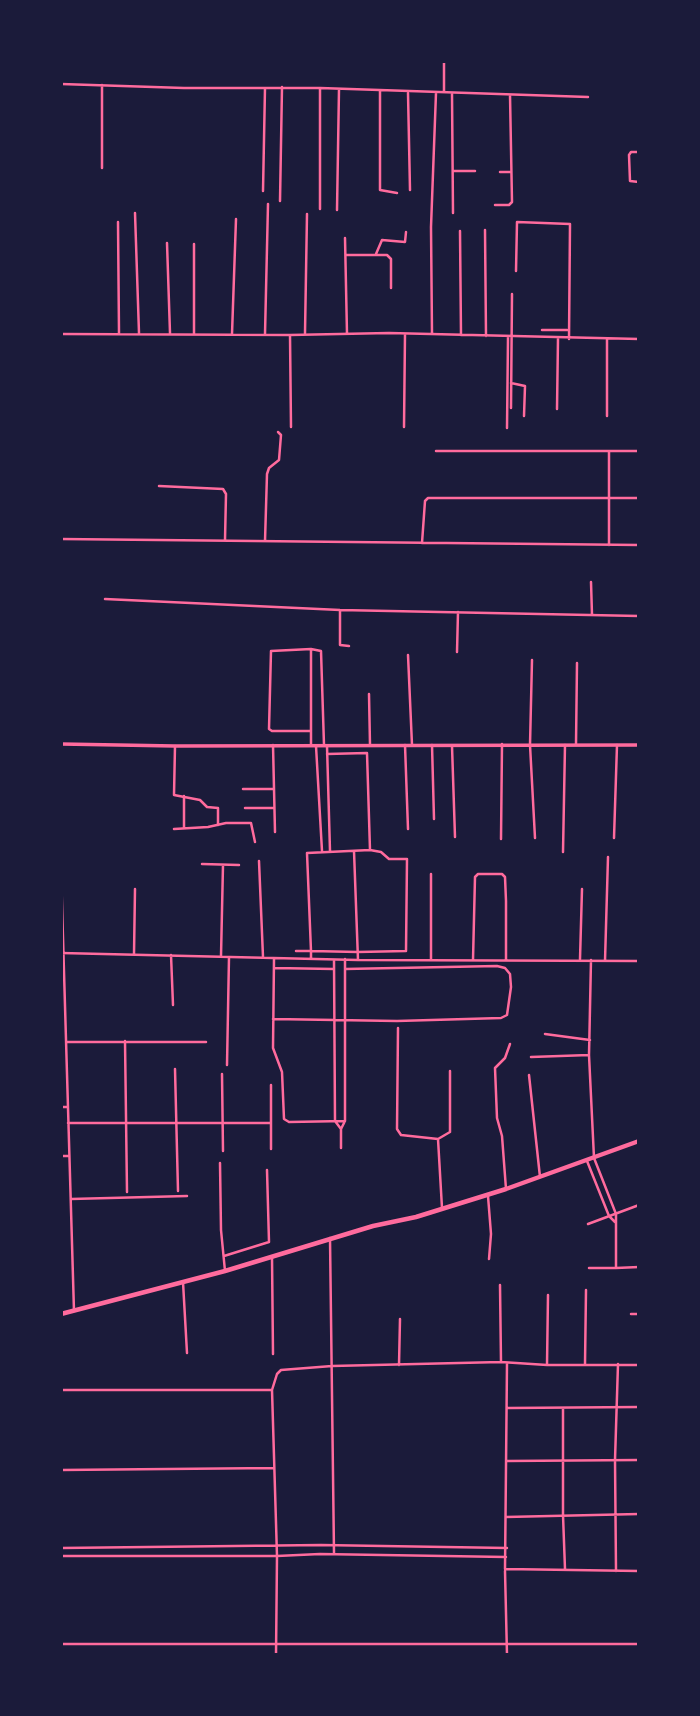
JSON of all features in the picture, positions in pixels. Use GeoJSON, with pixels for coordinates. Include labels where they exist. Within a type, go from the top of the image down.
{"type":"FeatureCollection","features":[{"type":"Feature","properties":{"kind":"main road"},"geometry":{"type":"LineString","coordinates":[[61,1314],[225,1271],[330,1238],[506,1189],[639,1141]]}},
{"type":"Feature","properties":{"kind":"street"},"geometry":{"type":"LineString","coordinates":[[444,61],[444,92]]}},
{"type":"Feature","properties":{"kind":"street"},"geometry":{"type":"LineString","coordinates":[[61,84],[320,88],[588,97]]}},
{"type":"Feature","properties":{"kind":"street"},"geometry":{"type":"LineString","coordinates":[[102,85],[102,168]]}},
{"type":"Feature","properties":{"kind":"street"},"geometry":{"type":"LineString","coordinates":[[263,191],[265,88]]}},
{"type":"Feature","properties":{"kind":"street"},"geometry":{"type":"LineString","coordinates":[[280,201],[282,88]]}},
{"type":"Feature","properties":{"kind":"street"},"geometry":{"type":"LineString","coordinates":[[320,88],[320,209]]}},
{"type":"Feature","properties":{"kind":"street"},"geometry":{"type":"LineString","coordinates":[[337,210],[339,89]]}},
{"type":"Feature","properties":{"kind":"street"},"geometry":{"type":"LineString","coordinates":[[380,91],[380,190],[397,193]]}},
{"type":"Feature","properties":{"kind":"street"},"geometry":{"type":"LineString","coordinates":[[432,334],[431,227],[436,92]]}},
{"type":"Feature","properties":{"kind":"street"},"geometry":{"type":"LineString","coordinates":[[408,93],[410,190]]}},
{"type":"Feature","properties":{"kind":"street"},"geometry":{"type":"LineString","coordinates":[[452,93],[453,213]]}},
{"type":"Feature","properties":{"kind":"street"},"geometry":{"type":"LineString","coordinates":[[495,205],[511,204],[510,95]]}},
{"type":"Feature","properties":{"kind":"street"},"geometry":{"type":"LineString","coordinates":[[639,152],[631,152],[629,155],[630,181],[639,183]]}},
{"type":"Feature","properties":{"kind":"street"},"geometry":{"type":"LineString","coordinates":[[453,171],[475,171]]}},
{"type":"Feature","properties":{"kind":"street"},"geometry":{"type":"LineString","coordinates":[[500,172],[511,172]]}},
{"type":"Feature","properties":{"kind":"street"},"geometry":{"type":"LineString","coordinates":[[265,335],[268,204]]}},
{"type":"Feature","properties":{"kind":"street"},"geometry":{"type":"LineString","coordinates":[[135,213],[139,332]]}},
{"type":"Feature","properties":{"kind":"street"},"geometry":{"type":"LineString","coordinates":[[305,335],[307,214]]}},
{"type":"Feature","properties":{"kind":"street"},"geometry":{"type":"LineString","coordinates":[[232,334],[236,219]]}},
{"type":"Feature","properties":{"kind":"street"},"geometry":{"type":"LineString","coordinates":[[118,222],[119,333]]}},
{"type":"Feature","properties":{"kind":"street"},"geometry":{"type":"LineString","coordinates":[[516,271],[517,222],[570,224],[569,339]]}},
{"type":"Feature","properties":{"kind":"street"},"geometry":{"type":"LineString","coordinates":[[485,230],[486,336]]}},
{"type":"Feature","properties":{"kind":"street"},"geometry":{"type":"LineString","coordinates":[[460,231],[461,335]]}},
{"type":"Feature","properties":{"kind":"street"},"geometry":{"type":"LineString","coordinates":[[376,254],[382,240],[405,242],[406,232]]}},
{"type":"Feature","properties":{"kind":"street"},"geometry":{"type":"LineString","coordinates":[[345,237],[347,334]]}},
{"type":"Feature","properties":{"kind":"street"},"geometry":{"type":"LineString","coordinates":[[167,243],[170,333]]}},
{"type":"Feature","properties":{"kind":"street"},"geometry":{"type":"LineString","coordinates":[[194,244],[194,333]]}},
{"type":"Feature","properties":{"kind":"street"},"geometry":{"type":"LineString","coordinates":[[346,255],[387,255],[391,259],[391,288]]}},
{"type":"Feature","properties":{"kind":"street"},"geometry":{"type":"LineString","coordinates":[[507,428],[512,294]]}},
{"type":"Feature","properties":{"kind":"street"},"geometry":{"type":"LineString","coordinates":[[542,330],[568,330]]}},
{"type":"Feature","properties":{"kind":"street"},"geometry":{"type":"LineString","coordinates":[[61,334],[432,334],[639,339]]}},
{"type":"Feature","properties":{"kind":"street"},"geometry":{"type":"LineString","coordinates":[[404,427],[405,334]]}},
{"type":"Feature","properties":{"kind":"street"},"geometry":{"type":"LineString","coordinates":[[290,335],[291,427]]}},
{"type":"Feature","properties":{"kind":"street"},"geometry":{"type":"LineString","coordinates":[[510,337],[511,408]]}},
{"type":"Feature","properties":{"kind":"street"},"geometry":{"type":"LineString","coordinates":[[557,409],[558,338]]}},
{"type":"Feature","properties":{"kind":"street"},"geometry":{"type":"LineString","coordinates":[[607,339],[607,416]]}},
{"type":"Feature","properties":{"kind":"street"},"geometry":{"type":"LineString","coordinates":[[511,383],[525,386],[524,416]]}},
{"type":"Feature","properties":{"kind":"street"},"geometry":{"type":"LineString","coordinates":[[265,541],[267,474],[269,468],[279,460],[281,435],[278,432]]}},
{"type":"Feature","properties":{"kind":"street"},"geometry":{"type":"LineString","coordinates":[[436,451],[639,451]]}},
{"type":"Feature","properties":{"kind":"street"},"geometry":{"type":"LineString","coordinates":[[609,451],[609,545]]}},
{"type":"Feature","properties":{"kind":"street"},"geometry":{"type":"LineString","coordinates":[[159,486],[223,489],[226,494],[225,540]]}},
{"type":"Feature","properties":{"kind":"street"},"geometry":{"type":"LineString","coordinates":[[422,543],[427,498],[639,498]]}},
{"type":"Feature","properties":{"kind":"street"},"geometry":{"type":"LineString","coordinates":[[61,539],[639,545]]}},
{"type":"Feature","properties":{"kind":"street"},"geometry":{"type":"LineString","coordinates":[[591,582],[592,615]]}},
{"type":"Feature","properties":{"kind":"street"},"geometry":{"type":"LineString","coordinates":[[106,599],[340,610],[639,616]]}},
{"type":"Feature","properties":{"kind":"street"},"geometry":{"type":"LineString","coordinates":[[340,610],[340,645],[349,646]]}},
{"type":"Feature","properties":{"kind":"street"},"geometry":{"type":"LineString","coordinates":[[457,652],[458,612]]}},
{"type":"Feature","properties":{"kind":"street"},"geometry":{"type":"LineString","coordinates":[[311,649],[311,731],[321,851]]}},
{"type":"Feature","properties":{"kind":"street"},"geometry":{"type":"LineString","coordinates":[[311,731],[272,731],[269,728],[270,652],[319,649],[323,655],[330,851]]}},
{"type":"Feature","properties":{"kind":"street"},"geometry":{"type":"LineString","coordinates":[[408,655],[412,745]]}},
{"type":"Feature","properties":{"kind":"street"},"geometry":{"type":"LineString","coordinates":[[532,660],[530,745],[535,838]]}},
{"type":"Feature","properties":{"kind":"street"},"geometry":{"type":"LineString","coordinates":[[576,745],[577,663]]}},
{"type":"Feature","properties":{"kind":"street"},"geometry":{"type":"LineString","coordinates":[[369,694],[370,745]]}},
{"type":"Feature","properties":{"kind":"street"},"geometry":{"type":"LineString","coordinates":[[61,744],[639,745]]}},
{"type":"Feature","properties":{"kind":"street"},"geometry":{"type":"LineString","coordinates":[[501,839],[502,744]]}},
{"type":"Feature","properties":{"kind":"street"},"geometry":{"type":"LineString","coordinates":[[405,745],[408,829]]}},
{"type":"Feature","properties":{"kind":"street"},"geometry":{"type":"LineString","coordinates":[[432,745],[434,819]]}},
{"type":"Feature","properties":{"kind":"street"},"geometry":{"type":"LineString","coordinates":[[452,745],[455,837]]}},
{"type":"Feature","properties":{"kind":"street"},"geometry":{"type":"LineString","coordinates":[[563,852],[565,745]]}},
{"type":"Feature","properties":{"kind":"street"},"geometry":{"type":"LineString","coordinates":[[614,838],[617,745]]}},
{"type":"Feature","properties":{"kind":"street"},"geometry":{"type":"LineString","coordinates":[[175,746],[174,795],[201,800],[206,807],[218,808],[218,825]]}},
{"type":"Feature","properties":{"kind":"street"},"geometry":{"type":"LineString","coordinates":[[273,746],[275,832]]}},
{"type":"Feature","properties":{"kind":"street"},"geometry":{"type":"LineString","coordinates":[[327,754],[367,753],[370,850]]}},
{"type":"Feature","properties":{"kind":"street"},"geometry":{"type":"LineString","coordinates":[[243,789],[274,789]]}},
{"type":"Feature","properties":{"kind":"street"},"geometry":{"type":"LineString","coordinates":[[184,796],[184,828]]}},
{"type":"Feature","properties":{"kind":"street"},"geometry":{"type":"LineString","coordinates":[[245,808],[274,808]]}},
{"type":"Feature","properties":{"kind":"street"},"geometry":{"type":"LineString","coordinates":[[174,829],[251,823],[255,842]]}},
{"type":"Feature","properties":{"kind":"street"},"geometry":{"type":"LineString","coordinates":[[296,951],[311,951],[358,952],[403,952],[408,947],[407,859],[389,859],[381,852],[370,850],[307,853],[311,951],[311,959]]}},
{"type":"Feature","properties":{"kind":"street"},"geometry":{"type":"LineString","coordinates":[[354,851],[358,960]]}},
{"type":"Feature","properties":{"kind":"street"},"geometry":{"type":"LineString","coordinates":[[605,961],[608,857]]}},
{"type":"Feature","properties":{"kind":"street"},"geometry":{"type":"LineString","coordinates":[[260,861],[263,957]]}},
{"type":"Feature","properties":{"kind":"street"},"geometry":{"type":"LineString","coordinates":[[202,864],[239,865]]}},
{"type":"Feature","properties":{"kind":"street"},"geometry":{"type":"LineString","coordinates":[[222,956],[223,865]]}},
{"type":"Feature","properties":{"kind":"street"},"geometry":{"type":"LineString","coordinates":[[61,870],[74,1311]]}},
{"type":"Feature","properties":{"kind":"street"},"geometry":{"type":"LineString","coordinates":[[431,874],[431,959]]}},
{"type":"Feature","properties":{"kind":"street"},"geometry":{"type":"LineString","coordinates":[[472,960],[475,877],[478,874],[502,874],[505,877],[506,960]]}},
{"type":"Feature","properties":{"kind":"street"},"geometry":{"type":"LineString","coordinates":[[134,954],[135,889]]}},
{"type":"Feature","properties":{"kind":"street"},"geometry":{"type":"LineString","coordinates":[[580,960],[582,889]]}},
{"type":"Feature","properties":{"kind":"street"},"geometry":{"type":"LineString","coordinates":[[62,953],[358,960],[639,961]]}},
{"type":"Feature","properties":{"kind":"street"},"geometry":{"type":"LineString","coordinates":[[171,955],[173,1005]]}},
{"type":"Feature","properties":{"kind":"street"},"geometry":{"type":"LineString","coordinates":[[227,1065],[229,957]]}},
{"type":"Feature","properties":{"kind":"street"},"geometry":{"type":"LineString","coordinates":[[274,957],[274,1052],[282,1072],[284,1119],[289,1122],[345,1121]]}},
{"type":"Feature","properties":{"kind":"street"},"geometry":{"type":"LineString","coordinates":[[334,959],[335,1121],[341,1129]]}},
{"type":"Feature","properties":{"kind":"street"},"geometry":{"type":"LineString","coordinates":[[341,1148],[341,1129],[345,1121],[345,959]]}},
{"type":"Feature","properties":{"kind":"street"},"geometry":{"type":"LineString","coordinates":[[591,961],[589,1055],[594,1158],[616,1214],[616,1268]]}},
{"type":"Feature","properties":{"kind":"street"},"geometry":{"type":"LineString","coordinates":[[274,968],[334,969]]}},
{"type":"Feature","properties":{"kind":"street"},"geometry":{"type":"LineString","coordinates":[[273,1019],[501,1018],[508,1014],[511,987],[510,974],[505,968],[345,969]]}},
{"type":"Feature","properties":{"kind":"street"},"geometry":{"type":"LineString","coordinates":[[398,1028],[398,1132],[401,1135],[438,1139],[450,1132],[450,1070]]}},
{"type":"Feature","properties":{"kind":"street"},"geometry":{"type":"LineString","coordinates":[[545,1034],[590,1040]]}},
{"type":"Feature","properties":{"kind":"street"},"geometry":{"type":"LineString","coordinates":[[125,1041],[127,1192]]}},
{"type":"Feature","properties":{"kind":"street"},"geometry":{"type":"LineString","coordinates":[[67,1042],[206,1042]]}},
{"type":"Feature","properties":{"kind":"street"},"geometry":{"type":"LineString","coordinates":[[506,1189],[502,1136],[497,1118],[495,1068],[505,1058],[510,1044]]}},
{"type":"Feature","properties":{"kind":"street"},"geometry":{"type":"LineString","coordinates":[[531,1057],[589,1055]]}},
{"type":"Feature","properties":{"kind":"street"},"geometry":{"type":"LineString","coordinates":[[175,1069],[178,1191]]}},
{"type":"Feature","properties":{"kind":"street"},"geometry":{"type":"LineString","coordinates":[[222,1074],[223,1151]]}},
{"type":"Feature","properties":{"kind":"street"},"geometry":{"type":"LineString","coordinates":[[529,1075],[540,1177]]}},
{"type":"Feature","properties":{"kind":"street"},"geometry":{"type":"LineString","coordinates":[[271,1085],[271,1149]]}},
{"type":"Feature","properties":{"kind":"street"},"geometry":{"type":"LineString","coordinates":[[61,1107],[68,1107]]}},
{"type":"Feature","properties":{"kind":"street"},"geometry":{"type":"LineString","coordinates":[[68,1124],[271,1123]]}},
{"type":"Feature","properties":{"kind":"street"},"geometry":{"type":"LineString","coordinates":[[438,1139],[442,1208]]}},
{"type":"Feature","properties":{"kind":"street"},"geometry":{"type":"LineString","coordinates":[[61,1156],[69,1156]]}},
{"type":"Feature","properties":{"kind":"street"},"geometry":{"type":"LineString","coordinates":[[587,1161],[609,1216],[615,1222]]}},
{"type":"Feature","properties":{"kind":"street"},"geometry":{"type":"LineString","coordinates":[[220,1163],[225,1271]]}},
{"type":"Feature","properties":{"kind":"street"},"geometry":{"type":"LineString","coordinates":[[224,1256],[269,1242],[267,1170]]}},
{"type":"Feature","properties":{"kind":"street"},"geometry":{"type":"LineString","coordinates":[[61,1181],[70,1181]]}},
{"type":"Feature","properties":{"kind":"street"},"geometry":{"type":"LineString","coordinates":[[600,1194],[607,1191]]}},
{"type":"Feature","properties":{"kind":"street"},"geometry":{"type":"LineString","coordinates":[[488,1194],[491,1234],[489,1259]]}},
{"type":"Feature","properties":{"kind":"street"},"geometry":{"type":"LineString","coordinates":[[71,1199],[187,1196]]}},
{"type":"Feature","properties":{"kind":"street"},"geometry":{"type":"LineString","coordinates":[[589,1224],[639,1205]]}},
{"type":"Feature","properties":{"kind":"street"},"geometry":{"type":"LineString","coordinates":[[330,1238],[334,1554]]}},
{"type":"Feature","properties":{"kind":"street"},"geometry":{"type":"LineString","coordinates":[[272,1257],[273,1354]]}},
{"type":"Feature","properties":{"kind":"street"},"geometry":{"type":"LineString","coordinates":[[589,1268],[639,1267]]}},
{"type":"Feature","properties":{"kind":"street"},"geometry":{"type":"LineString","coordinates":[[183,1282],[187,1353]]}},
{"type":"Feature","properties":{"kind":"street"},"geometry":{"type":"LineString","coordinates":[[500,1285],[501,1362]]}},
{"type":"Feature","properties":{"kind":"street"},"geometry":{"type":"LineString","coordinates":[[585,1364],[586,1290]]}},
{"type":"Feature","properties":{"kind":"street"},"geometry":{"type":"LineString","coordinates":[[547,1365],[548,1295]]}},
{"type":"Feature","properties":{"kind":"street"},"geometry":{"type":"LineString","coordinates":[[631,1314],[639,1314]]}},
{"type":"Feature","properties":{"kind":"street"},"geometry":{"type":"LineString","coordinates":[[399,1365],[400,1320]]}},
{"type":"Feature","properties":{"kind":"street"},"geometry":{"type":"LineString","coordinates":[[276,1655],[277,1556],[272,1390],[281,1370],[332,1366],[501,1362],[547,1365],[639,1364]]}},
{"type":"Feature","properties":{"kind":"street"},"geometry":{"type":"LineString","coordinates":[[507,1363],[507,1655]]}},
{"type":"Feature","properties":{"kind":"street"},"geometry":{"type":"LineString","coordinates":[[616,1571],[615,1407],[618,1364]]}},
{"type":"Feature","properties":{"kind":"street"},"geometry":{"type":"LineString","coordinates":[[61,1390],[272,1390]]}},
{"type":"Feature","properties":{"kind":"street"},"geometry":{"type":"LineString","coordinates":[[508,1408],[639,1407]]}},
{"type":"Feature","properties":{"kind":"street"},"geometry":{"type":"LineString","coordinates":[[563,1408],[565,1570]]}},
{"type":"Feature","properties":{"kind":"street"},"geometry":{"type":"LineString","coordinates":[[507,1461],[639,1460]]}},
{"type":"Feature","properties":{"kind":"street"},"geometry":{"type":"LineString","coordinates":[[61,1470],[274,1468]]}},
{"type":"Feature","properties":{"kind":"street"},"geometry":{"type":"LineString","coordinates":[[506,1517],[639,1514]]}},
{"type":"Feature","properties":{"kind":"street"},"geometry":{"type":"LineString","coordinates":[[411,1547],[411,1556]]}},
{"type":"Feature","properties":{"kind":"street"},"geometry":{"type":"LineString","coordinates":[[447,1547],[448,1556]]}},
{"type":"Feature","properties":{"kind":"street"},"geometry":{"type":"LineString","coordinates":[[61,1548],[507,1548]]}},
{"type":"Feature","properties":{"kind":"street"},"geometry":{"type":"LineString","coordinates":[[172,1548],[172,1556]]}},
{"type":"Feature","properties":{"kind":"street"},"geometry":{"type":"LineString","coordinates":[[118,1549],[118,1556]]}},
{"type":"Feature","properties":{"kind":"street"},"geometry":{"type":"LineString","coordinates":[[61,1556],[334,1554],[506,1557]]}},
{"type":"Feature","properties":{"kind":"street"},"geometry":{"type":"LineString","coordinates":[[505,1569],[639,1572]]}},
{"type":"Feature","properties":{"kind":"street"},"geometry":{"type":"LineString","coordinates":[[61,1644],[639,1644]]}}]}
